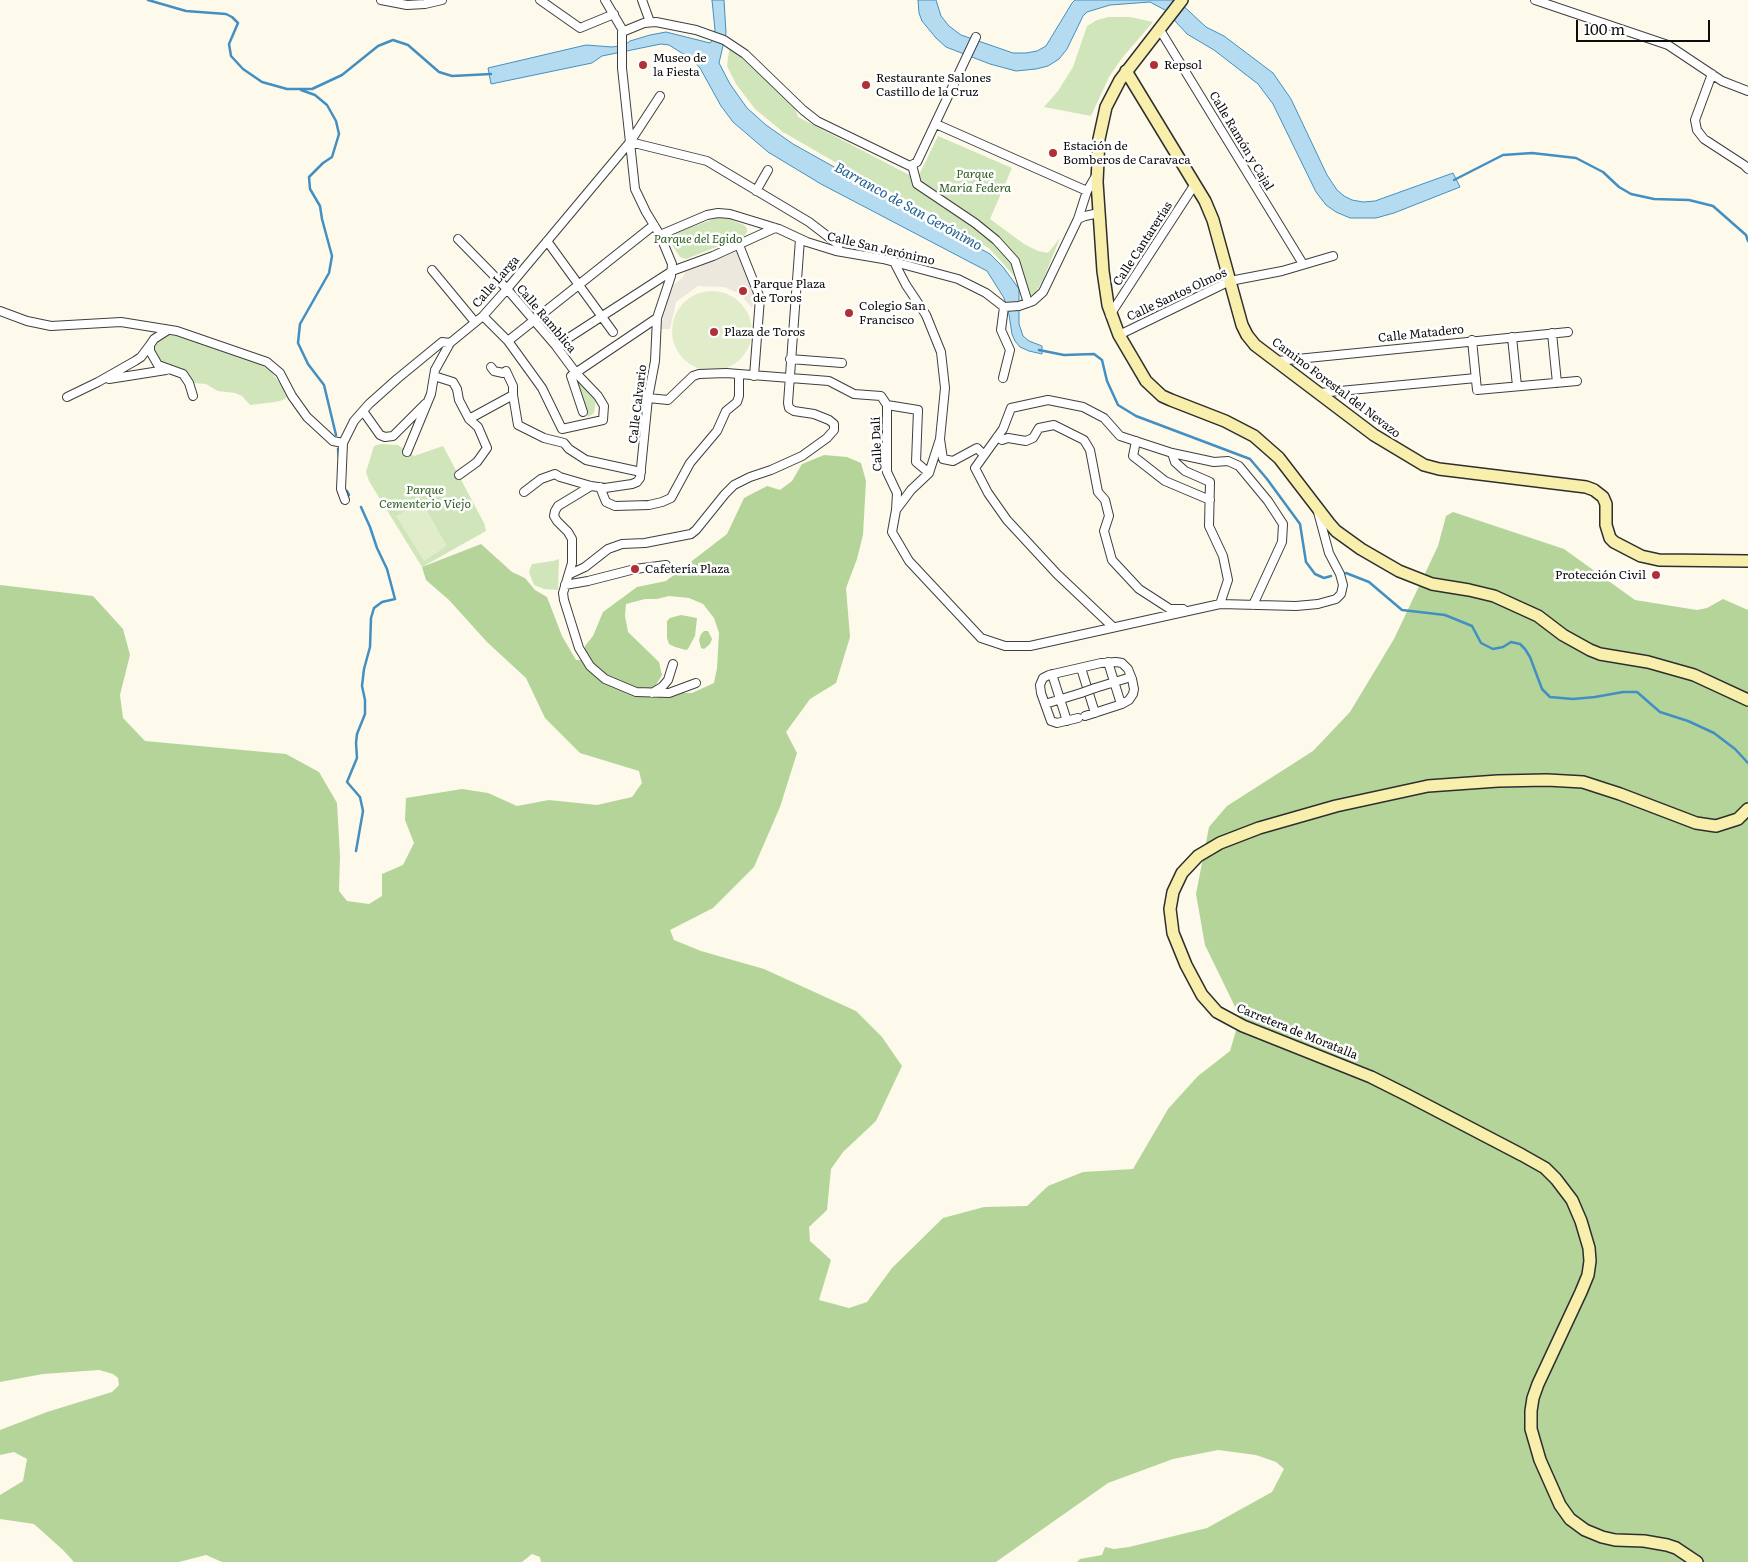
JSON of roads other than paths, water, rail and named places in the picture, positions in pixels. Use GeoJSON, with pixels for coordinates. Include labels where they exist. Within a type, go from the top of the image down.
{"type":"FeatureCollection","features":[{"type":"Feature","properties":{"kind":"main road"},"geometry":{"type":"LineString","coordinates":[[1182,0],[1126,71],[1113,91],[1103,117],[1099,139],[1097,213],[1105,286],[1110,315],[1118,335],[1139,371],[1153,388],[1171,400],[1225,421],[1254,436],[1279,458],[1328,523],[1349,542],[1375,558],[1432,584],[1494,596],[1522,607],[1570,639],[1600,654],[1648,662],[1694,675],[1748,700]]}},
{"type":"Feature","properties":{"kind":"main road","name":"Camino Forestal del Nevazo"},"geometry":{"type":"LineString","coordinates":[[1126,71],[1205,201],[1213,220],[1242,325],[1255,345],[1374,435],[1424,466],[1586,487],[1594,490],[1603,498],[1606,504],[1606,525],[1610,538],[1641,556],[1659,560],[1748,561]]}},
{"type":"Feature","properties":{"kind":"main road","name":"Carretera de Moratalla"},"geometry":{"type":"LineString","coordinates":[[1697,1562],[1668,1545],[1644,1541],[1615,1540],[1585,1530],[1570,1519],[1560,1505],[1540,1460],[1531,1429],[1533,1398],[1581,1292],[1588,1275],[1590,1261],[1586,1234],[1579,1215],[1572,1200],[1556,1179],[1545,1168],[1522,1155],[1407,1095],[1355,1071],[1243,1026],[1217,1012],[1202,995],[1186,965],[1173,933],[1170,909],[1173,892],[1182,873],[1198,856],[1220,843],[1259,828],[1327,808],[1428,786],[1498,781],[1547,780],[1583,782],[1696,823],[1716,826],[1738,819],[1748,809]]}},
{"type":"Feature","properties":{"kind":"street"},"geometry":{"type":"LineString","coordinates":[[381,0],[407,5],[425,4],[442,0]]}},
{"type":"Feature","properties":{"kind":"street"},"geometry":{"type":"LineString","coordinates":[[540,0],[580,28],[614,14]]}},
{"type":"Feature","properties":{"kind":"street"},"geometry":{"type":"LineString","coordinates":[[605,0],[620,25],[622,32],[621,52],[635,189],[660,235],[669,257],[672,271]]}},
{"type":"Feature","properties":{"kind":"street"},"geometry":{"type":"LineString","coordinates":[[642,0],[650,22]]}},
{"type":"Feature","properties":{"kind":"street"},"geometry":{"type":"LineString","coordinates":[[1535,0],[1668,46],[1722,81],[1748,90]]}},
{"type":"Feature","properties":{"kind":"street"},"geometry":{"type":"LineString","coordinates":[[622,32],[650,22],[680,26],[704,32],[730,43],[746,54],[803,110],[817,121],[907,165],[913,165],[917,162],[976,37]]}},
{"type":"Feature","properties":{"kind":"street","name":"Calle Ramón y Cajal"},"geometry":{"type":"LineString","coordinates":[[1163,26],[1303,264]]}},
{"type":"Feature","properties":{"kind":"street"},"geometry":{"type":"LineString","coordinates":[[1712,74],[1695,120],[1698,130],[1704,139],[1744,164],[1748,169]]}},
{"type":"Feature","properties":{"kind":"street","name":"Calle Larga"},"geometry":{"type":"LineString","coordinates":[[407,452],[426,402],[431,394],[435,370],[450,343],[483,316],[507,289],[630,142],[660,96]]}},
{"type":"Feature","properties":{"kind":"street"},"geometry":{"type":"LineString","coordinates":[[936,124],[1087,191]]}},
{"type":"Feature","properties":{"kind":"street"},"geometry":{"type":"LineString","coordinates":[[630,142],[707,161],[809,222],[839,245],[836,251]]}},
{"type":"Feature","properties":{"kind":"street"},"geometry":{"type":"LineString","coordinates":[[913,165],[917,184],[975,223],[996,240],[1015,261],[1028,303]]}},
{"type":"Feature","properties":{"kind":"street"},"geometry":{"type":"LineString","coordinates":[[756,191],[768,170]]}},
{"type":"Feature","properties":{"kind":"street"},"geometry":{"type":"LineString","coordinates":[[1003,378],[1010,350],[1001,330],[1006,307],[1028,303],[1043,292],[1078,219],[1087,191],[1097,174]]}},
{"type":"Feature","properties":{"kind":"street","name":"Calle Cantarerías"},"geometry":{"type":"LineString","coordinates":[[1110,315],[1196,184]]}},
{"type":"Feature","properties":{"kind":"street"},"geometry":{"type":"LineString","coordinates":[[1087,191],[1091,187],[1095,188],[1098,196]]}},
{"type":"Feature","properties":{"kind":"street"},"geometry":{"type":"LineString","coordinates":[[1083,203],[1088,212],[1097,213]]}},
{"type":"Feature","properties":{"kind":"street","name":"Calle San Jerónimo"},"geometry":{"type":"LineString","coordinates":[[660,235],[693,220],[718,213],[730,214],[775,228],[836,251],[894,262],[972,285],[1006,307]]}},
{"type":"Feature","properties":{"kind":"street"},"geometry":{"type":"LineString","coordinates":[[1078,219],[1097,213]]}},
{"type":"Feature","properties":{"kind":"street"},"geometry":{"type":"LineString","coordinates":[[483,316],[508,341],[654,225]]}},
{"type":"Feature","properties":{"kind":"street"},"geometry":{"type":"LineString","coordinates":[[556,346],[672,271],[740,245],[775,228]]}},
{"type":"Feature","properties":{"kind":"street","name":"Calle Ramblica"},"geometry":{"type":"LineString","coordinates":[[458,239],[507,289],[556,346],[576,373],[598,396],[604,406],[603,420],[562,429],[542,388],[508,341]]}},
{"type":"Feature","properties":{"kind":"street"},"geometry":{"type":"LineString","coordinates":[[570,574],[585,567],[608,549],[622,544],[645,543],[691,534],[734,485],[802,456],[828,438],[834,430],[834,424],[829,420],[789,408],[790,359],[800,239]]}},
{"type":"Feature","properties":{"kind":"street"},"geometry":{"type":"LineString","coordinates":[[547,241],[613,332]]}},
{"type":"Feature","properties":{"kind":"street"},"geometry":{"type":"LineString","coordinates":[[740,245],[760,298],[754,376]]}},
{"type":"Feature","properties":{"kind":"street","name":"Calle Santos Olmos"},"geometry":{"type":"LineString","coordinates":[[1118,335],[1230,281],[1282,272],[1333,256]]}},
{"type":"Feature","properties":{"kind":"street"},"geometry":{"type":"LineString","coordinates":[[669,257],[678,263],[692,264]]}},
{"type":"Feature","properties":{"kind":"street"},"geometry":{"type":"LineString","coordinates":[[894,262],[926,315],[941,352],[945,388],[940,439],[943,459],[953,462],[977,448],[984,455]]}},
{"type":"Feature","properties":{"kind":"street"},"geometry":{"type":"LineString","coordinates":[[432,270],[475,322]]}},
{"type":"Feature","properties":{"kind":"street","name":"Calle Calvario"},"geometry":{"type":"LineString","coordinates":[[641,472],[648,398],[655,360],[658,318],[672,271]]}},
{"type":"Feature","properties":{"kind":"street"},"geometry":{"type":"LineString","coordinates":[[0,311],[27,321],[51,326],[121,322],[168,330],[208,340],[267,362],[280,374],[292,396],[307,417],[333,441],[343,443]]}},
{"type":"Feature","properties":{"kind":"street"},"geometry":{"type":"LineString","coordinates":[[583,412],[571,376],[658,318]]}},
{"type":"Feature","properties":{"kind":"street"},"geometry":{"type":"LineString","coordinates":[[67,397],[98,382],[141,357],[154,339],[168,330]]}},
{"type":"Feature","properties":{"kind":"street","name":"Calle Matadero"},"geometry":{"type":"LineString","coordinates":[[1277,361],[1512,336],[1568,332]]}},
{"type":"Feature","properties":{"kind":"street"},"geometry":{"type":"LineString","coordinates":[[1552,333],[1557,383]]}},
{"type":"Feature","properties":{"kind":"street"},"geometry":{"type":"LineString","coordinates":[[1512,336],[1516,386]]}},
{"type":"Feature","properties":{"kind":"street"},"geometry":{"type":"LineString","coordinates":[[1472,340],[1477,390],[1577,381]]}},
{"type":"Feature","properties":{"kind":"street"},"geometry":{"type":"LineString","coordinates":[[345,500],[341,489],[343,443],[354,421],[396,378],[442,342],[450,343]]}},
{"type":"Feature","properties":{"kind":"street"},"geometry":{"type":"LineString","coordinates":[[150,345],[150,351],[155,362],[166,370]]}},
{"type":"Feature","properties":{"kind":"street"},"geometry":{"type":"LineString","coordinates":[[790,359],[842,363]]}},
{"type":"Feature","properties":{"kind":"street"},"geometry":{"type":"LineString","coordinates":[[491,367],[494,371],[506,371],[513,386],[518,425],[544,438],[564,443],[586,460],[641,472],[637,482],[619,487],[591,486],[555,474],[541,479],[524,492]]}},
{"type":"Feature","properties":{"kind":"street"},"geometry":{"type":"LineString","coordinates":[[98,382],[121,376],[166,370],[183,374],[194,396]]}},
{"type":"Feature","properties":{"kind":"street"},"geometry":{"type":"LineString","coordinates":[[648,398],[668,400],[687,380],[699,374],[739,374],[829,381],[854,394],[881,396],[886,406],[918,410],[916,462],[929,473]]}},
{"type":"Feature","properties":{"kind":"street"},"geometry":{"type":"LineString","coordinates":[[600,487],[606,502],[614,506],[649,505],[671,498],[690,463],[716,431],[726,411],[737,402],[739,396],[739,374]]}},
{"type":"Feature","properties":{"kind":"street"},"geometry":{"type":"LineString","coordinates":[[434,376],[453,382],[469,419],[478,427],[487,448],[477,462],[459,475]]}},
{"type":"Feature","properties":{"kind":"street"},"geometry":{"type":"LineString","coordinates":[[1318,393],[1476,378]]}},
{"type":"Feature","properties":{"kind":"street"},"geometry":{"type":"LineString","coordinates":[[469,419],[513,395]]}},
{"type":"Feature","properties":{"kind":"street"},"geometry":{"type":"LineString","coordinates":[[1113,627],[1057,574],[1007,520],[988,493],[975,468],[1003,429],[1011,408],[1048,400],[1084,407],[1104,418],[1120,436],[1172,453],[1214,462],[1228,461],[1234,463],[1251,479],[1281,518],[1284,529],[1282,542],[1253,605]]}},
{"type":"Feature","properties":{"kind":"street"},"geometry":{"type":"LineString","coordinates":[[363,412],[380,435],[385,437],[393,436],[426,402]]}},
{"type":"Feature","properties":{"kind":"street","name":"Calle Dalí"},"geometry":{"type":"LineString","coordinates":[[886,406],[887,472],[897,493],[892,532],[909,560],[981,638],[1005,646],[1030,646],[1195,610]]}},
{"type":"Feature","properties":{"kind":"street"},"geometry":{"type":"LineString","coordinates":[[997,437],[1002,440],[1008,438],[1026,441],[1033,438],[1039,428],[1054,424],[1084,440],[1090,450],[1098,492],[1105,500],[1109,516],[1104,531],[1112,560],[1139,589],[1170,609],[1195,610],[1220,604],[1296,606],[1318,604],[1336,599],[1341,594],[1343,584],[1326,545],[1317,508]]}},
{"type":"Feature","properties":{"kind":"street"},"geometry":{"type":"LineString","coordinates":[[896,510],[911,490],[929,473],[940,439]]}},
{"type":"Feature","properties":{"kind":"street"},"geometry":{"type":"LineString","coordinates":[[1136,441],[1133,456],[1165,481],[1210,500]]}},
{"type":"Feature","properties":{"kind":"street"},"geometry":{"type":"LineString","coordinates":[[1172,453],[1175,462],[1185,471],[1210,482],[1209,526],[1223,556],[1228,580],[1220,604]]}},
{"type":"Feature","properties":{"kind":"street"},"geometry":{"type":"LineString","coordinates":[[591,486],[558,506],[554,516],[572,539],[572,563],[565,585],[564,600],[579,648],[590,666],[605,679],[622,688],[650,694],[669,693],[696,683]]}},
{"type":"Feature","properties":{"kind":"street"},"geometry":{"type":"LineString","coordinates":[[565,585],[635,569],[666,565]]}},
{"type":"Feature","properties":{"kind":"street"},"geometry":{"type":"LineString","coordinates":[[1108,662],[1121,704]]}},
{"type":"Feature","properties":{"kind":"street"},"geometry":{"type":"LineString","coordinates":[[1108,662],[1122,663],[1128,669],[1132,677],[1134,689],[1129,700],[1067,721],[1057,723],[1051,721],[1040,685],[1043,678],[1052,674],[1108,662]]}},
{"type":"Feature","properties":{"kind":"street"},"geometry":{"type":"LineString","coordinates":[[650,694],[662,687],[668,680],[673,664]]}},
{"type":"Feature","properties":{"kind":"street"},"geometry":{"type":"LineString","coordinates":[[1081,668],[1095,713]]}},
{"type":"Feature","properties":{"kind":"street"},"geometry":{"type":"LineString","coordinates":[[1052,674],[1067,721]]}},
{"type":"Feature","properties":{"kind":"street"},"geometry":{"type":"LineString","coordinates":[[1045,704],[1132,677]]}},
{"type":"Feature","properties":{"kind":"water"},"geometry":{"type":"Polygon","coordinates":[[[712,0],[724,0],[726,33],[719,63],[730,84],[747,108],[766,125],[793,144],[990,254],[1003,267],[1019,289],[1019,324],[1023,336],[1029,341],[1042,346],[1042,354],[1020,347],[1015,341],[1004,298],[987,271],[821,184],[768,152],[733,122],[721,106],[700,68],[693,60],[669,45],[661,44],[602,56],[592,63],[491,84],[488,68],[586,45],[612,47],[625,45],[630,41],[666,32],[710,43],[713,40],[715,30],[712,0]]]}},
{"type":"Feature","properties":{"kind":"water"},"geometry":{"type":"Polygon","coordinates":[[[918,0],[936,0],[941,16],[949,26],[961,35],[1013,53],[1026,53],[1037,51],[1046,46],[1075,0],[1177,0],[1206,27],[1224,36],[1273,73],[1291,99],[1327,175],[1337,190],[1344,196],[1363,202],[1375,201],[1453,173],[1460,187],[1394,213],[1376,218],[1350,218],[1336,212],[1326,205],[1316,192],[1273,104],[1258,84],[1214,50],[1187,34],[1165,10],[1150,2],[1110,5],[1087,12],[1083,16],[1067,49],[1059,59],[1048,66],[1016,71],[990,64],[946,47],[922,21],[918,0]]]}},
{"type":"Feature","properties":{"kind":"waterway","name":"Barranco de San Gerónimo"},"geometry":{"type":"LineString","coordinates":[[148,0],[186,11],[226,14],[232,17],[238,23],[229,44],[231,56],[243,69],[262,82],[287,89],[312,89],[342,75],[378,46],[393,40],[408,45],[439,72],[452,76],[491,74]]}},
{"type":"Feature","properties":{"kind":"waterway"},"geometry":{"type":"LineString","coordinates":[[301,90],[315,95],[327,105],[336,121],[339,134],[332,157],[309,177],[310,189],[320,206],[332,256],[329,273],[300,324],[298,343],[308,364],[324,385],[336,435]]}},
{"type":"Feature","properties":{"kind":"waterway"},"geometry":{"type":"LineString","coordinates":[[1454,180],[1503,155],[1532,153],[1576,158],[1603,172],[1619,187],[1631,194],[1654,199],[1689,200],[1713,206],[1746,235],[1748,241]]}},
{"type":"Feature","properties":{"kind":"waterway","name":"Barranco de San Gerónimo"},"geometry":{"type":"LineString","coordinates":[[1039,350],[1064,355],[1094,354],[1102,360],[1107,381],[1118,405],[1136,416],[1250,459],[1300,524],[1306,562],[1315,574],[1324,578],[1331,576]]}},
{"type":"Feature","properties":{"kind":"waterway"},"geometry":{"type":"LineString","coordinates":[[338,449],[339,458]]}},
{"type":"Feature","properties":{"kind":"waterway"},"geometry":{"type":"LineString","coordinates":[[347,491],[349,495]]}},
{"type":"Feature","properties":{"kind":"waterway"},"geometry":{"type":"LineString","coordinates":[[356,851],[363,811],[360,797],[347,782],[357,758],[357,734],[365,714],[362,686],[370,647],[371,618],[374,608],[382,602],[395,599],[387,569],[361,507]]}},
{"type":"Feature","properties":{"kind":"waterway","name":"Barranco de San Gerónimo"},"geometry":{"type":"LineString","coordinates":[[1346,573],[1369,582],[1402,610],[1445,615],[1472,626],[1481,643],[1493,649],[1503,647],[1511,642],[1520,644],[1530,657],[1542,689],[1550,697],[1573,699],[1623,692],[1637,692],[1660,712],[1688,721],[1714,733],[1735,749],[1748,763]]}},
{"type":"Feature","properties":{"kind":"place","name":"Museo de la Fiesta"},"geometry":{"type":"Point","coordinates":[643,65]}},
{"type":"Feature","properties":{"kind":"place","name":"Repsol"},"geometry":{"type":"Point","coordinates":[1154,65]}},
{"type":"Feature","properties":{"kind":"place","name":"Restaurante Salones Castillo de la Cruz"},"geometry":{"type":"Point","coordinates":[866,85]}},
{"type":"Feature","properties":{"kind":"place","name":"Estación de Bomberos de Caravaca"},"geometry":{"type":"Point","coordinates":[1053,153]}},
{"type":"Feature","properties":{"kind":"place","name":"Parque Plaza de Toros"},"geometry":{"type":"Point","coordinates":[743,291]}},
{"type":"Feature","properties":{"kind":"place","name":"Colegio San Francisco"},"geometry":{"type":"Point","coordinates":[849,313]}},
{"type":"Feature","properties":{"kind":"place","name":"Plaza de Toros"},"geometry":{"type":"Point","coordinates":[714,332]}},
{"type":"Feature","properties":{"kind":"place","name":"Cafetería Plaza"},"geometry":{"type":"Point","coordinates":[635,569]}},
{"type":"Feature","properties":{"kind":"place","name":"Protección Civil"},"geometry":{"type":"Point","coordinates":[1656,575]}},
{"type":"Feature","properties":{"kind":"park label","name":"Parque María Federa"},"geometry":{"type":"Point","coordinates":[975,181]}},
{"type":"Feature","properties":{"kind":"park label","name":"Parque del Egido"},"geometry":{"type":"Point","coordinates":[698,239]}},
{"type":"Feature","properties":{"kind":"park label","name":"Parque Cementerio Viejo"},"geometry":{"type":"Point","coordinates":[425,497]}}]}
